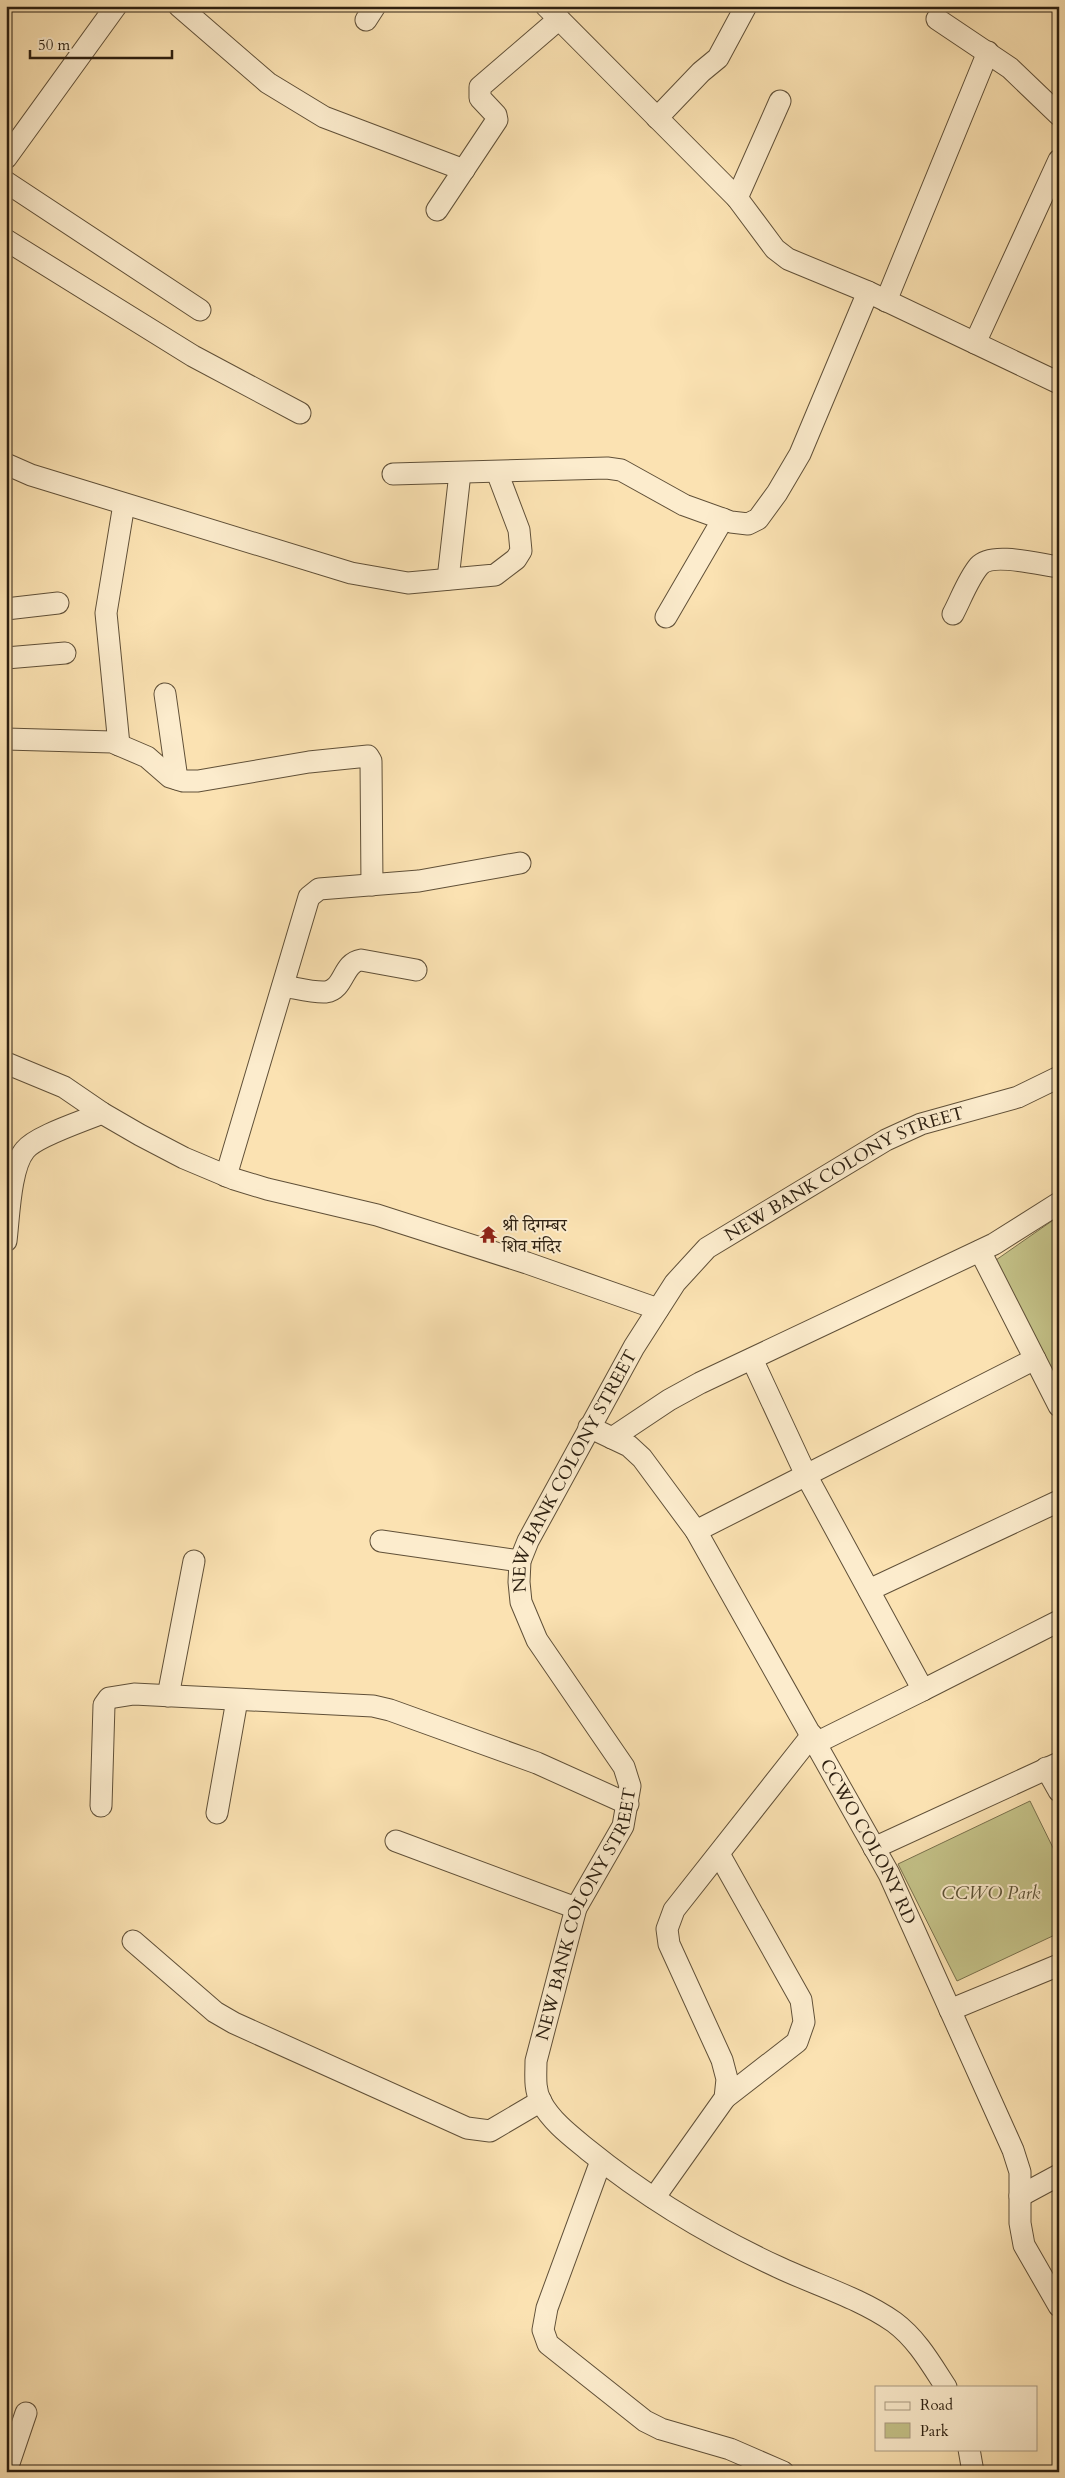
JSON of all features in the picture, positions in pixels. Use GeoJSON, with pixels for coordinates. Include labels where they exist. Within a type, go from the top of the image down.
{"type":"FeatureCollection","features":[{"type":"Feature","properties":{"kind":"street"},"geometry":{"type":"LineString","coordinates":[[6,158],[116,6]]}},
{"type":"Feature","properties":{"kind":"street"},"geometry":{"type":"LineString","coordinates":[[179,6],[268,83],[324,116],[464,170]]}},
{"type":"Feature","properties":{"kind":"street"},"geometry":{"type":"LineString","coordinates":[[658,118],[701,72],[718,58],[746,6]]}},
{"type":"Feature","properties":{"kind":"street"},"geometry":{"type":"LineString","coordinates":[[437,210],[498,120],[496,115],[480,98],[480,87],[553,13],[737,198],[774,249],[788,259],[877,296],[1059,383]]}},
{"type":"Feature","properties":{"kind":"street"},"geometry":{"type":"LineString","coordinates":[[937,19],[1010,68],[1059,115]]}},
{"type":"Feature","properties":{"kind":"street"},"geometry":{"type":"LineString","coordinates":[[394,474],[607,468],[621,470],[684,505],[723,519],[748,524],[758,519],[777,493],[800,454],[877,296],[988,52]]}},
{"type":"Feature","properties":{"kind":"street"},"geometry":{"type":"LineString","coordinates":[[737,198],[780,101]]}},
{"type":"Feature","properties":{"kind":"street"},"geometry":{"type":"LineString","coordinates":[[975,343],[1059,160]]}},
{"type":"Feature","properties":{"kind":"street"},"geometry":{"type":"LineString","coordinates":[[6,182],[200,310]]}},
{"type":"Feature","properties":{"kind":"street"},"geometry":{"type":"LineString","coordinates":[[6,240],[185,352],[300,413]]}},
{"type":"Feature","properties":{"kind":"street"},"geometry":{"type":"LineString","coordinates":[[6,464],[31,475],[351,573],[408,584],[495,575],[509,566],[521,551],[522,541],[516,518],[497,472]]}},
{"type":"Feature","properties":{"kind":"street"},"geometry":{"type":"LineString","coordinates":[[448,579],[460,473]]}},
{"type":"Feature","properties":{"kind":"street"},"geometry":{"type":"LineString","coordinates":[[119,744],[106,613],[124,504]]}},
{"type":"Feature","properties":{"kind":"street"},"geometry":{"type":"LineString","coordinates":[[666,617],[723,519]]}},
{"type":"Feature","properties":{"kind":"street"},"geometry":{"type":"LineString","coordinates":[[953,614],[980,565],[989,560],[1002,558],[1059,567]]}},
{"type":"Feature","properties":{"kind":"street"},"geometry":{"type":"LineString","coordinates":[[6,609],[58,603]]}},
{"type":"Feature","properties":{"kind":"street"},"geometry":{"type":"LineString","coordinates":[[6,658],[65,653]]}},
{"type":"Feature","properties":{"kind":"street"},"geometry":{"type":"LineString","coordinates":[[165,694],[177,779]]}},
{"type":"Feature","properties":{"kind":"street"},"geometry":{"type":"LineString","coordinates":[[6,739],[112,742],[147,757],[170,777],[198,781],[309,762],[368,756],[371,770],[372,885]]}},
{"type":"Feature","properties":{"kind":"street"},"geometry":{"type":"LineString","coordinates":[[226,1176],[309,897],[319,889],[419,881],[520,863]]}},
{"type":"Feature","properties":{"kind":"street"},"geometry":{"type":"LineString","coordinates":[[283,986],[324,992],[332,990],[339,985],[348,966],[353,961],[361,960],[416,970]]}},
{"type":"Feature","properties":{"kind":"street"},"geometry":{"type":"LineString","coordinates":[[6,1063],[64,1087],[102,1113],[184,1158],[226,1176],[266,1189],[377,1215],[527,1263],[658,1309]]}},
{"type":"Feature","properties":{"kind":"street","name":"NEW BANK COLONY STREET"},"geometry":{"type":"LineString","coordinates":[[945,2386],[922,2350],[896,2323],[874,2310],[777,2267],[708,2232],[654,2198],[601,2161],[560,2128],[541,2101],[535,2082],[536,2061],[576,1908],[623,1826],[630,1786],[624,1767],[537,1640],[521,1602],[519,1582],[520,1561],[528,1541],[634,1346],[675,1283],[707,1248],[886,1140],[921,1124],[1018,1097],[1059,1077]]}},
{"type":"Feature","properties":{"kind":"street"},"geometry":{"type":"LineString","coordinates":[[6,1241],[16,1167],[24,1150],[39,1140],[102,1113]]}},
{"type":"Feature","properties":{"kind":"street"},"geometry":{"type":"LineString","coordinates":[[612,1438],[700,1382],[752,1360],[980,1251],[1059,1203]]}},
{"type":"Feature","properties":{"kind":"street"},"geometry":{"type":"LineString","coordinates":[[980,1251],[1059,1406]]}},
{"type":"Feature","properties":{"kind":"street"},"geometry":{"type":"LineString","coordinates":[[696,1531],[1035,1359]]}},
{"type":"Feature","properties":{"kind":"street"},"geometry":{"type":"LineString","coordinates":[[752,1360],[806,1475],[923,1690]]}},
{"type":"Feature","properties":{"kind":"street","name":"CCWO COLONY RD"},"geometry":{"type":"LineString","coordinates":[[589,1427],[629,1446],[642,1458],[696,1531],[874,1848],[896,1890],[1013,2150],[1020,2172],[1020,2223],[1024,2245],[1059,2306]]}},
{"type":"Feature","properties":{"kind":"street"},"geometry":{"type":"LineString","coordinates":[[869,1590],[1059,1501]]}},
{"type":"Feature","properties":{"kind":"street"},"geometry":{"type":"LineString","coordinates":[[381,1541],[520,1561]]}},
{"type":"Feature","properties":{"kind":"street"},"geometry":{"type":"LineString","coordinates":[[168,1696],[194,1561]]}},
{"type":"Feature","properties":{"kind":"street"},"geometry":{"type":"LineString","coordinates":[[725,2098],[727,2079],[722,2060],[668,1944],[667,1929],[674,1910],[814,1739],[923,1690],[1059,1622]]}},
{"type":"Feature","properties":{"kind":"street"},"geometry":{"type":"LineString","coordinates":[[101,1806],[104,1705],[109,1698],[119,1695],[353,1704],[390,1710],[537,1763],[628,1804]]}},
{"type":"Feature","properties":{"kind":"street"},"geometry":{"type":"LineString","coordinates":[[217,1812],[237,1700]]}},
{"type":"Feature","properties":{"kind":"street"},"geometry":{"type":"LineString","coordinates":[[874,1848],[1053,1766],[1059,1791]]}},
{"type":"Feature","properties":{"kind":"street"},"geometry":{"type":"LineString","coordinates":[[396,1841],[576,1908]]}},
{"type":"Feature","properties":{"kind":"street"},"geometry":{"type":"LineString","coordinates":[[654,2198],[725,2098],[797,2042],[804,2022],[801,2000],[719,1854]]}},
{"type":"Feature","properties":{"kind":"street"},"geometry":{"type":"LineString","coordinates":[[133,1941],[214,2012],[234,2023],[467,2128],[490,2131],[541,2101]]}},
{"type":"Feature","properties":{"kind":"street"},"geometry":{"type":"LineString","coordinates":[[950,2010],[1059,1965]]}},
{"type":"Feature","properties":{"kind":"street"},"geometry":{"type":"LineString","coordinates":[[601,2161],[546,2308],[543,2330],[548,2344],[645,2421],[661,2429],[730,2449],[783,2472]]}},
{"type":"Feature","properties":{"kind":"street"},"geometry":{"type":"LineString","coordinates":[[1020,2196],[1059,2175]]}},
{"type":"Feature","properties":{"kind":"street"},"geometry":{"type":"LineString","coordinates":[[6,2472],[26,2413]]}},
{"type":"Feature","properties":{"kind":"street"},"geometry":{"type":"LineString","coordinates":[[969,2450],[973,2472]]}},
{"type":"Feature","properties":{"kind":"green space"},"geometry":{"type":"Polygon","coordinates":[[[1059,1216],[1059,1383],[996,1260],[1059,1216]]]}},
{"type":"Feature","properties":{"kind":"green space","name":"CCWO Park"},"geometry":{"type":"Polygon","coordinates":[[[1030,1801],[1059,1860],[1059,1933],[957,1981],[898,1864],[1030,1801]]]}},
{"type":"Feature","properties":{"kind":"place","name":"श्री दिगम्बर शिव मंदिर"},"geometry":{"type":"Point","coordinates":[488,1235]}}]}
